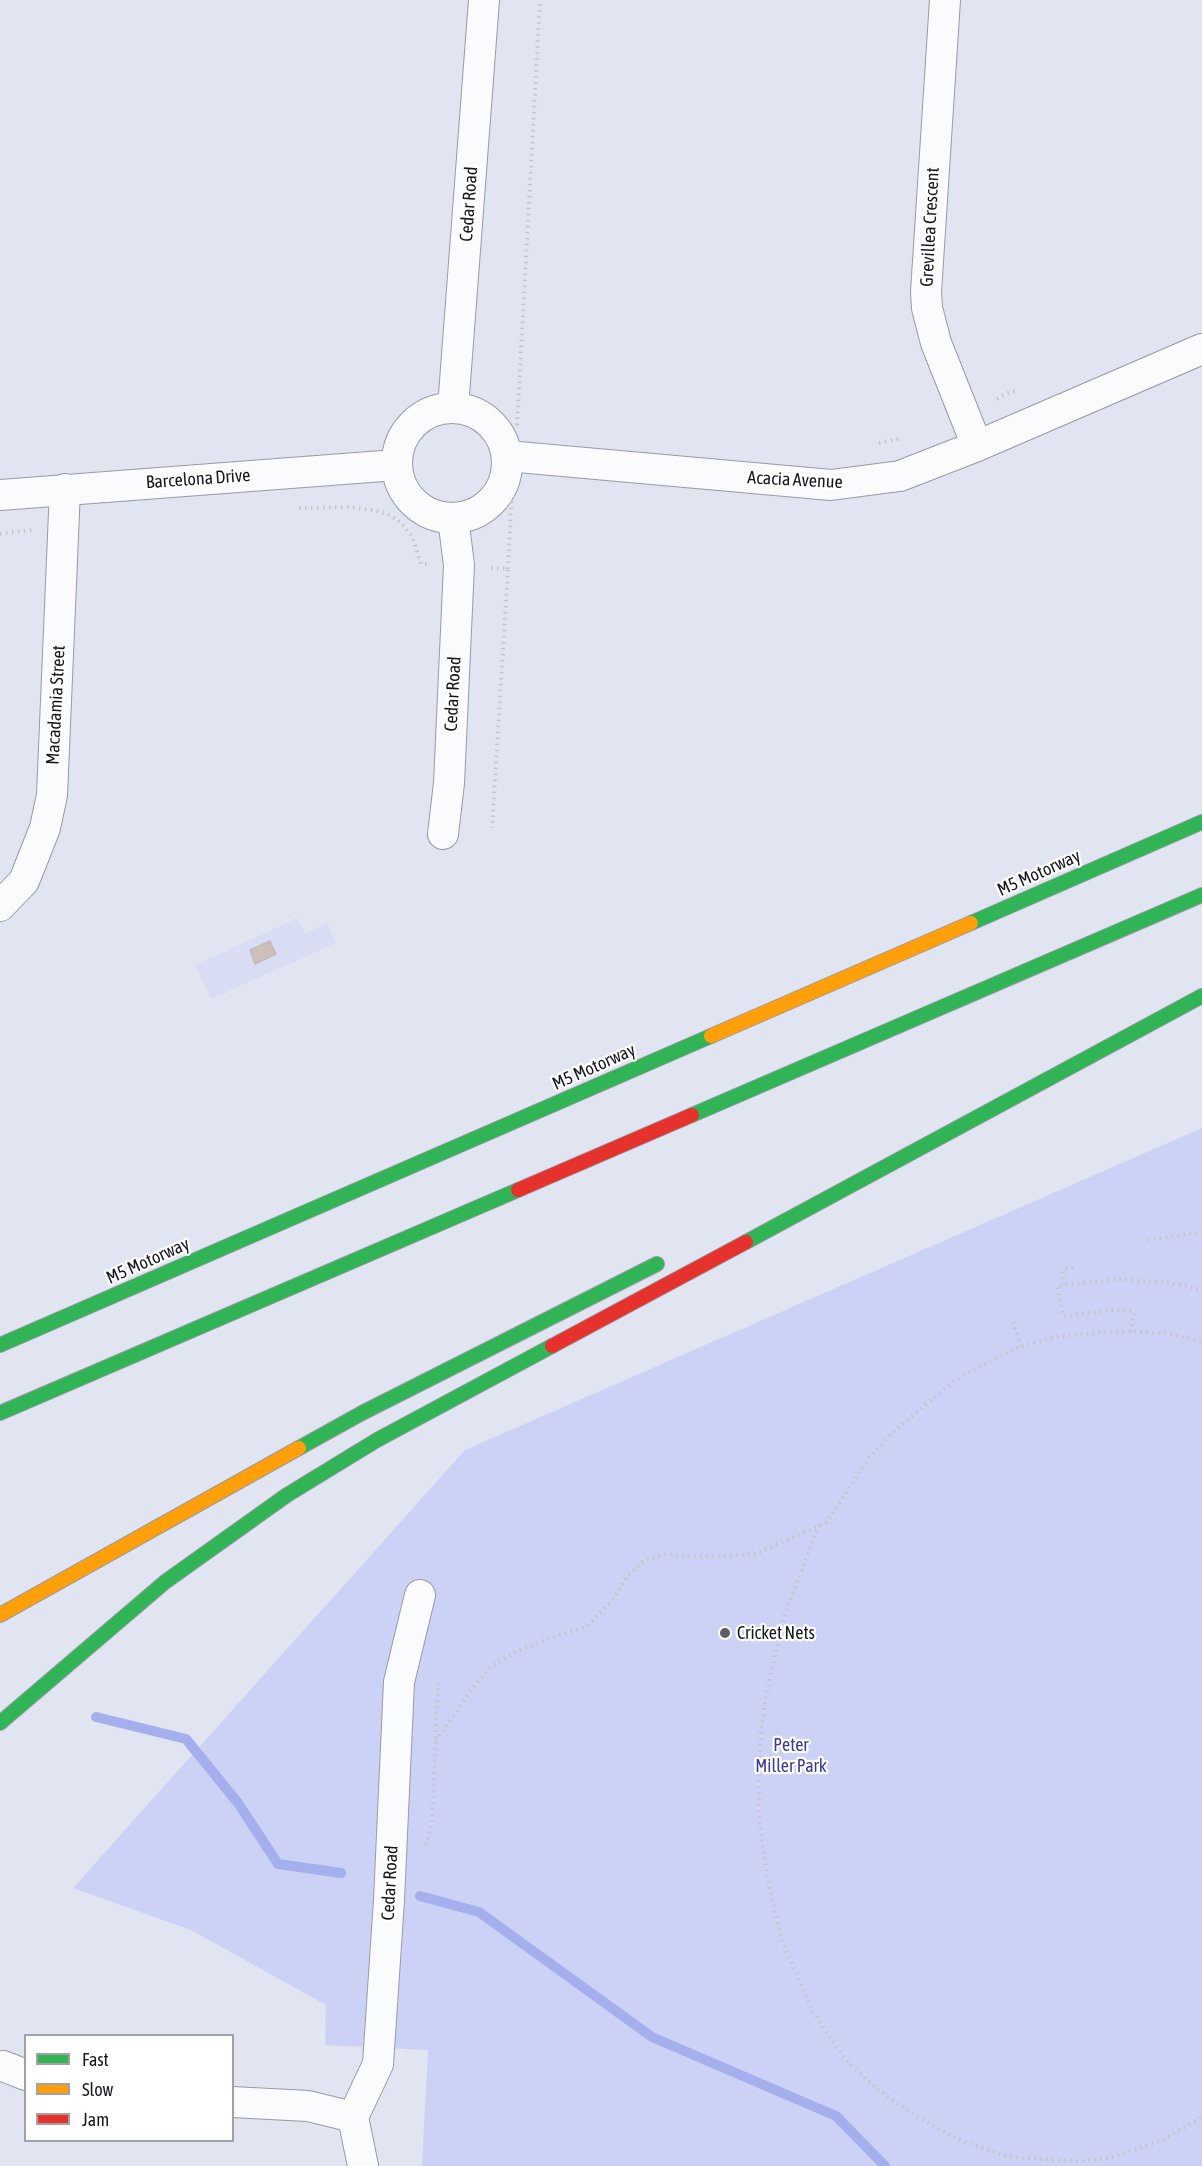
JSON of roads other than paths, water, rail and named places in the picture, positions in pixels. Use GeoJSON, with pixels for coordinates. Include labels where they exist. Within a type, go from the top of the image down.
{"type":"FeatureCollection","features":[{"type":"Feature","properties":{"kind":"highway","name":"M5 Motorway"},"geometry":{"type":"LineString","coordinates":[[0,1345],[1202,822]]}},
{"type":"Feature","properties":{"kind":"highway"},"geometry":{"type":"LineString","coordinates":[[0,1413],[1202,895]]}},
{"type":"Feature","properties":{"kind":"highway"},"geometry":{"type":"LineString","coordinates":[[936,1124],[1202,990]]}},
{"type":"Feature","properties":{"kind":"highway"},"geometry":{"type":"LineString","coordinates":[[0,1723],[165,1582],[287,1495],[377,1440],[1202,996]]}},
{"type":"Feature","properties":{"kind":"highway"},"geometry":{"type":"LineString","coordinates":[[0,1615],[362,1413],[670,1258]]}},
{"type":"Feature","properties":{"kind":"street","name":"Cedar Road"},"geometry":{"type":"LineString","coordinates":[[453,408],[484,0]]}},
{"type":"Feature","properties":{"kind":"street","name":"Grevillea Crescent"},"geometry":{"type":"LineString","coordinates":[[945,0],[926,292],[936,343],[977,446]]}},
{"type":"Feature","properties":{"kind":"street","name":"Acacia Avenue"},"geometry":{"type":"LineString","coordinates":[[511,457],[831,485],[900,476],[977,446],[1202,349]]}},
{"type":"Feature","properties":{"kind":"street"},"geometry":{"type":"LineString","coordinates":[[453,408],[468,410],[483,418],[494,428],[511,457],[499,492],[487,506],[471,515],[453,518],[436,516],[420,509],[408,497],[399,482],[396,465],[399,447],[406,431],[420,418],[435,410],[453,408]]}},
{"type":"Feature","properties":{"kind":"street","name":"Barcelona Drive"},"geometry":{"type":"LineString","coordinates":[[0,495],[396,465]]}},
{"type":"Feature","properties":{"kind":"street","name":"Macadamia Street"},"geometry":{"type":"LineString","coordinates":[[0,906],[24,881],[45,828],[52,795],[65,489]]}},
{"type":"Feature","properties":{"kind":"street","name":"Cedar Road"},"geometry":{"type":"LineString","coordinates":[[443,834],[449,783],[459,565],[453,518]]}},
{"type":"Feature","properties":{"kind":"street","name":"Cedar Road"},"geometry":{"type":"LineString","coordinates":[[353,2117],[378,2064],[389,1900],[399,1682],[420,1595]]}},
{"type":"Feature","properties":{"kind":"street"},"geometry":{"type":"LineString","coordinates":[[234,2102],[308,2106],[353,2117],[363,2166]]}},
{"type":"Feature","properties":{"kind":"waterway"},"geometry":{"type":"LineString","coordinates":[[96,1717],[186,1739],[238,1803],[278,1864],[341,1873]]}},
{"type":"Feature","properties":{"kind":"waterway"},"geometry":{"type":"LineString","coordinates":[[420,1896],[479,1912],[652,2037],[836,2116],[885,2166]]}},
{"type":"Feature","properties":{"kind":"place","name":"Cricket Nets"},"geometry":{"type":"Point","coordinates":[725,1633]}},
{"type":"Feature","properties":{"kind":"park label","name":"Peter Miller Park"},"geometry":{"type":"Point","coordinates":[791,1755]}}]}
